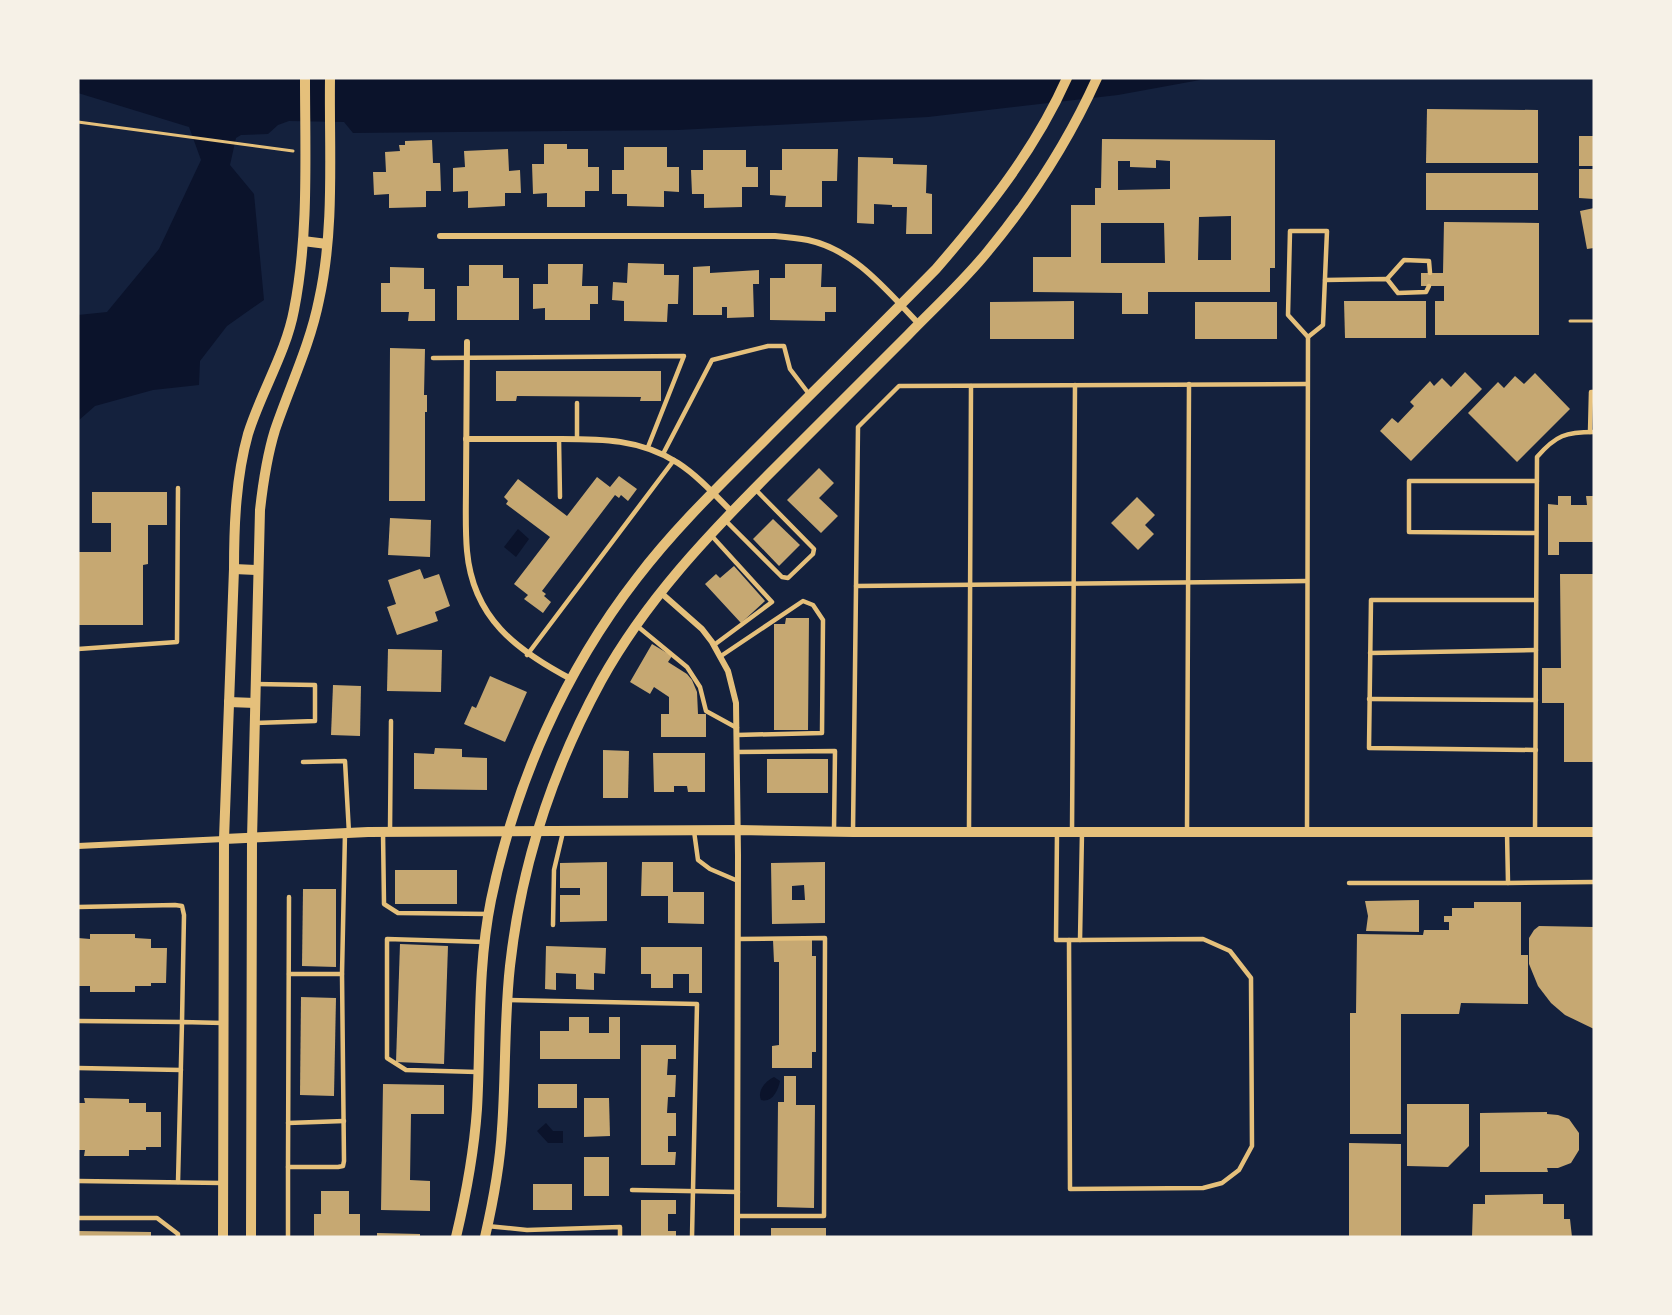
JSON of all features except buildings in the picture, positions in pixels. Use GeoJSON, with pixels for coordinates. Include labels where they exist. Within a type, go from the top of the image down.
{"type":"FeatureCollection","features":[{"type":"Feature","properties":{"kind":"street"},"geometry":{"type":"LineString","coordinates":[[223,1237],[224,839],[234,529],[239,482],[248,434],[294,312],[303,241],[304,78]]}},
{"type":"Feature","properties":{"kind":"street"},"geometry":{"type":"LineString","coordinates":[[251,1237],[252,839],[260,510],[266,465],[275,431],[311,332],[324,275],[327,244],[330,78]]}},
{"type":"Feature","properties":{"kind":"street"},"geometry":{"type":"LineString","coordinates":[[456,1237],[471,1166],[477,1109],[481,972],[489,914],[508,832],[534,757],[571,679],[603,626],[636,579],[673,534],[936,269],[991,204],[1024,157],[1067,78]]}},
{"type":"Feature","properties":{"kind":"street"},"geometry":{"type":"LineString","coordinates":[[486,1232],[495,1189],[502,1132],[508,1000],[516,923],[537,832],[552,787],[577,729],[602,680],[660,592],[710,534],[968,274],[1023,207],[1054,159],[1097,78]]}},
{"type":"Feature","properties":{"kind":"street"},"geometry":{"type":"LineString","coordinates":[[440,236],[775,236],[808,240],[853,260],[878,281],[919,324]]}},
{"type":"Feature","properties":{"kind":"street"},"geometry":{"type":"LineString","coordinates":[[303,241],[327,244]]}},
{"type":"Feature","properties":{"kind":"street"},"geometry":{"type":"LineString","coordinates":[[467,342],[466,536],[470,570],[482,603],[491,618],[513,644],[571,679]]}},
{"type":"Feature","properties":{"kind":"street"},"geometry":{"type":"LineString","coordinates":[[466,439],[614,439],[648,447],[674,460],[692,473],[712,493],[728,516]]}},
{"type":"Feature","properties":{"kind":"street"},"geometry":{"type":"LineString","coordinates":[[234,569],[257,570]]}},
{"type":"Feature","properties":{"kind":"street"},"geometry":{"type":"LineString","coordinates":[[660,592],[702,629],[714,645],[733,686],[736,703],[737,1237]]}},
{"type":"Feature","properties":{"kind":"street"},"geometry":{"type":"LineString","coordinates":[[229,702],[255,703]]}},
{"type":"Feature","properties":{"kind":"street"},"geometry":{"type":"LineString","coordinates":[[78,846],[386,832],[738,830],[1594,832]]}},
{"type":"Feature","properties":{"kind":"lane"},"geometry":{"type":"LineString","coordinates":[[1307,832],[1308,337],[1288,315],[1290,231],[1327,231],[1323,325],[1308,337]]}},
{"type":"Feature","properties":{"kind":"lane"},"geometry":{"type":"LineString","coordinates":[[1325,280],[1387,279],[1404,260],[1429,261],[1430,273]]}},
{"type":"Feature","properties":{"kind":"lane"},"geometry":{"type":"LineString","coordinates":[[1387,279],[1398,293],[1426,292],[1429,286]]}},
{"type":"Feature","properties":{"kind":"lane"},"geometry":{"type":"LineString","coordinates":[[663,454],[712,360],[768,346],[784,346],[790,369],[810,395]]}},
{"type":"Feature","properties":{"kind":"lane"},"geometry":{"type":"LineString","coordinates":[[433,358],[684,356],[648,447]]}},
{"type":"Feature","properties":{"kind":"lane"},"geometry":{"type":"LineString","coordinates":[[1187,832],[1189,384]]}},
{"type":"Feature","properties":{"kind":"lane"},"geometry":{"type":"LineString","coordinates":[[853,832],[858,427],[899,386],[1307,384]]}},
{"type":"Feature","properties":{"kind":"lane"},"geometry":{"type":"LineString","coordinates":[[1075,385],[1074,583],[1080,940]]}},
{"type":"Feature","properties":{"kind":"lane"},"geometry":{"type":"LineString","coordinates":[[969,832],[971,386]]}},
{"type":"Feature","properties":{"kind":"lane"},"geometry":{"type":"LineString","coordinates":[[1535,832],[1537,457],[1550,442],[1572,432],[1592,432],[1591,392],[1594,392]]}},
{"type":"Feature","properties":{"kind":"lane"},"geometry":{"type":"LineString","coordinates":[[577,439],[578,403]]}},
{"type":"Feature","properties":{"kind":"lane"},"geometry":{"type":"LineString","coordinates":[[559,439],[560,496]]}},
{"type":"Feature","properties":{"kind":"lane"},"geometry":{"type":"LineString","coordinates":[[527,654],[674,460]]}},
{"type":"Feature","properties":{"kind":"lane"},"geometry":{"type":"LineString","coordinates":[[1536,533],[1409,532],[1409,481],[1537,481]]}},
{"type":"Feature","properties":{"kind":"lane"},"geometry":{"type":"LineString","coordinates":[[78,649],[177,642],[178,488]]}},
{"type":"Feature","properties":{"kind":"lane"},"geometry":{"type":"LineString","coordinates":[[728,516],[782,577],[788,578],[813,554],[814,549],[755,489]]}},
{"type":"Feature","properties":{"kind":"lane"},"geometry":{"type":"LineString","coordinates":[[710,534],[772,602],[714,645]]}},
{"type":"Feature","properties":{"kind":"lane"},"geometry":{"type":"LineString","coordinates":[[856,586],[1307,581]]}},
{"type":"Feature","properties":{"kind":"lane"},"geometry":{"type":"LineString","coordinates":[[1536,600],[1371,600],[1369,748],[1536,750]]}},
{"type":"Feature","properties":{"kind":"lane"},"geometry":{"type":"LineString","coordinates":[[636,626],[687,667],[700,687],[706,711],[737,731],[822,733],[823,620],[813,605],[803,601],[721,656]]}},
{"type":"Feature","properties":{"kind":"lane"},"geometry":{"type":"LineString","coordinates":[[1370,653],[1536,650]]}},
{"type":"Feature","properties":{"kind":"lane"},"geometry":{"type":"LineString","coordinates":[[254,723],[315,722],[315,685],[255,684]]}},
{"type":"Feature","properties":{"kind":"lane"},"geometry":{"type":"LineString","coordinates":[[1370,699],[1536,700]]}},
{"type":"Feature","properties":{"kind":"lane"},"geometry":{"type":"LineString","coordinates":[[391,721],[384,904],[398,913],[489,914]]}},
{"type":"Feature","properties":{"kind":"lane"},"geometry":{"type":"LineString","coordinates":[[737,752],[835,751],[834,831]]}},
{"type":"Feature","properties":{"kind":"lane"},"geometry":{"type":"LineString","coordinates":[[288,1167],[343,1166],[342,974],[347,833],[345,761],[303,762]]}},
{"type":"Feature","properties":{"kind":"lane"},"geometry":{"type":"LineString","coordinates":[[694,831],[698,860],[710,869],[738,880]]}},
{"type":"Feature","properties":{"kind":"lane"},"geometry":{"type":"LineString","coordinates":[[553,925],[554,870],[563,832]]}},
{"type":"Feature","properties":{"kind":"lane"},"geometry":{"type":"LineString","coordinates":[[1057,832],[1056,940],[1203,939],[1230,951],[1251,978],[1252,1146],[1239,1170],[1221,1183],[1203,1188],[1070,1189],[1069,940]]}},
{"type":"Feature","properties":{"kind":"lane"},"geometry":{"type":"LineString","coordinates":[[1507,832],[1508,883]]}},
{"type":"Feature","properties":{"kind":"lane"},"geometry":{"type":"LineString","coordinates":[[1349,883],[1594,882]]}},
{"type":"Feature","properties":{"kind":"lane"},"geometry":{"type":"LineString","coordinates":[[288,1237],[289,897]]}},
{"type":"Feature","properties":{"kind":"lane"},"geometry":{"type":"LineString","coordinates":[[78,907],[182,906],[184,915],[178,1182]]}},
{"type":"Feature","properties":{"kind":"lane"},"geometry":{"type":"LineString","coordinates":[[478,1072],[406,1070],[387,1058],[387,939],[485,942]]}},
{"type":"Feature","properties":{"kind":"lane"},"geometry":{"type":"LineString","coordinates":[[737,1216],[824,1216],[825,939],[738,939]]}},
{"type":"Feature","properties":{"kind":"lane"},"geometry":{"type":"LineString","coordinates":[[289,974],[342,974]]}},
{"type":"Feature","properties":{"kind":"lane"},"geometry":{"type":"LineString","coordinates":[[508,1000],[697,1004],[692,1237]]}},
{"type":"Feature","properties":{"kind":"lane"},"geometry":{"type":"LineString","coordinates":[[78,1021],[224,1023]]}},
{"type":"Feature","properties":{"kind":"lane"},"geometry":{"type":"LineString","coordinates":[[78,1068],[181,1070]]}},
{"type":"Feature","properties":{"kind":"lane"},"geometry":{"type":"LineString","coordinates":[[288,1123],[344,1121]]}},
{"type":"Feature","properties":{"kind":"lane"},"geometry":{"type":"LineString","coordinates":[[78,1180],[223,1183]]}},
{"type":"Feature","properties":{"kind":"lane"},"geometry":{"type":"LineString","coordinates":[[632,1190],[738,1192]]}},
{"type":"Feature","properties":{"kind":"lane"},"geometry":{"type":"LineString","coordinates":[[78,1218],[157,1218],[178,1234],[178,1237]]}},
{"type":"Feature","properties":{"kind":"lane"},"geometry":{"type":"LineString","coordinates":[[486,1232],[620,1227],[620,1237]]}},
{"type":"Feature","properties":{"kind":"path"},"geometry":{"type":"LineString","coordinates":[[78,122],[237,144],[305,147]]}},
{"type":"Feature","properties":{"kind":"path"},"geometry":{"type":"LineString","coordinates":[[1570,321],[1594,321]]}},
{"type":"Feature","properties":{"kind":"water"},"geometry":{"type":"Polygon","coordinates":[[[78,78],[1211,78],[1118,95],[928,117],[678,130],[353,133],[344,122],[289,121],[278,125],[268,134],[241,135],[236,138],[230,165],[254,194],[264,300],[227,326],[200,361],[199,385],[153,390],[95,406],[78,421],[78,315],[107,312],[159,249],[201,160],[189,127],[78,93],[78,78]]]}},
{"type":"Feature","properties":{"kind":"water"},"geometry":{"type":"Polygon","coordinates":[[[518,529],[529,539],[516,557],[504,547],[518,529]]]}},
{"type":"Feature","properties":{"kind":"water"},"geometry":{"type":"Polygon","coordinates":[[[774,1077],[780,1081],[776,1092],[768,1100],[761,1100],[760,1093],[763,1087],[774,1077]]]}},
{"type":"Feature","properties":{"kind":"water"},"geometry":{"type":"Polygon","coordinates":[[[546,1123],[553,1131],[563,1131],[563,1143],[548,1143],[537,1131],[546,1123]]]}}]}
